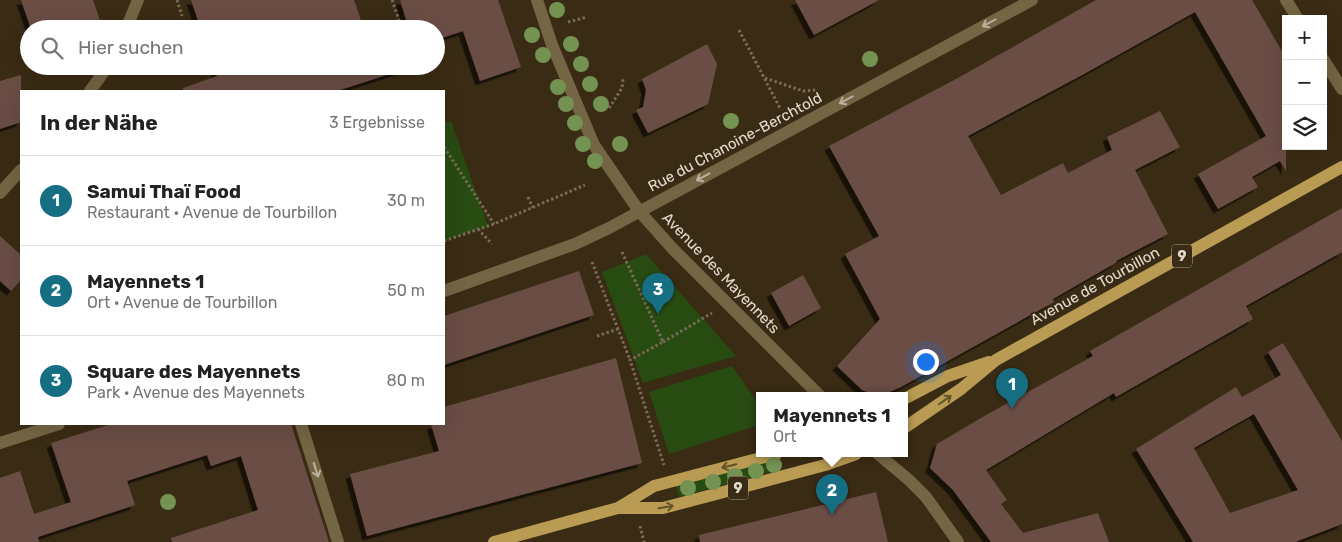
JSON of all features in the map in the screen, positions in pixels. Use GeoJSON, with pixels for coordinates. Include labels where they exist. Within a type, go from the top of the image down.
{"type":"FeatureCollection","features":[{"type":"Feature","properties":{"kind":"main road","name":"Avenue de Tourbillon"},"geometry":{"type":"LineString","coordinates":[[908,425],[961,389],[996,360],[1342,167]]}},
{"type":"Feature","properties":{"kind":"main road","name":"Avenue de Tourbillon"},"geometry":{"type":"LineString","coordinates":[[908,397],[948,376],[996,360]]}},
{"type":"Feature","properties":{"kind":"main road","name":"9"},"geometry":{"type":"LineString","coordinates":[[618,508],[654,486],[765,457]]}},
{"type":"Feature","properties":{"kind":"main road","name":"9"},"geometry":{"type":"LineString","coordinates":[[494,542],[618,508],[663,508],[825,465],[848,457]]}},
{"type":"Feature","properties":{"kind":"street"},"geometry":{"type":"LineString","coordinates":[[130,20],[138,0]]}},
{"type":"Feature","properties":{"kind":"street","name":"Avenue des Mayennets"},"geometry":{"type":"LineString","coordinates":[[537,0],[552,45],[594,145],[639,211],[672,248],[816,392]]}},
{"type":"Feature","properties":{"kind":"street","name":"Rue du Chanoine-Berchtold"},"geometry":{"type":"LineString","coordinates":[[445,291],[575,244],[630,217],[1032,0]]}},
{"type":"Feature","properties":{"kind":"street"},"geometry":{"type":"LineString","coordinates":[[1286,0],[1295,15]]}},
{"type":"Feature","properties":{"kind":"street"},"geometry":{"type":"LineString","coordinates":[[1324,60],[1342,89]]}},
{"type":"Feature","properties":{"kind":"street"},"geometry":{"type":"LineString","coordinates":[[91,90],[102,75]]}},
{"type":"Feature","properties":{"kind":"street"},"geometry":{"type":"LineString","coordinates":[[0,193],[20,171]]}},
{"type":"Feature","properties":{"kind":"street"},"geometry":{"type":"LineString","coordinates":[[0,443],[56,425]]}},
{"type":"Feature","properties":{"kind":"street"},"geometry":{"type":"LineString","coordinates":[[301,425],[338,542]]}},
{"type":"Feature","properties":{"kind":"street"},"geometry":{"type":"LineString","coordinates":[[882,457],[926,497],[958,542]]}},
{"type":"Feature","properties":{"kind":"path"},"geometry":{"type":"LineString","coordinates":[[177,0],[182,16]]}},
{"type":"Feature","properties":{"kind":"path"},"geometry":{"type":"LineString","coordinates":[[392,0],[399,20]]}},
{"type":"Feature","properties":{"kind":"path"},"geometry":{"type":"LineString","coordinates":[[568,22],[587,16]]}},
{"type":"Feature","properties":{"kind":"path"},"geometry":{"type":"LineString","coordinates":[[738,30],[781,110]]}},
{"type":"Feature","properties":{"kind":"path"},"geometry":{"type":"LineString","coordinates":[[765,78],[803,91],[818,90]]}},
{"type":"Feature","properties":{"kind":"path"},"geometry":{"type":"LineString","coordinates":[[609,108],[622,88],[622,79]]}},
{"type":"Feature","properties":{"kind":"path"},"geometry":{"type":"LineString","coordinates":[[445,149],[494,224]]}},
{"type":"Feature","properties":{"kind":"path"},"geometry":{"type":"LineString","coordinates":[[445,241],[494,224],[585,185]]}},
{"type":"Feature","properties":{"kind":"path"},"geometry":{"type":"LineString","coordinates":[[528,198],[533,208]]}},
{"type":"Feature","properties":{"kind":"path"},"geometry":{"type":"LineString","coordinates":[[478,229],[492,244]]}},
{"type":"Feature","properties":{"kind":"path"},"geometry":{"type":"LineString","coordinates":[[622,252],[663,342]]}},
{"type":"Feature","properties":{"kind":"path"},"geometry":{"type":"LineString","coordinates":[[592,262],[630,360],[666,472]]}},
{"type":"Feature","properties":{"kind":"path"},"geometry":{"type":"LineString","coordinates":[[630,360],[712,313]]}},
{"type":"Feature","properties":{"kind":"path"},"geometry":{"type":"LineString","coordinates":[[597,336],[618,329]]}},
{"type":"Feature","properties":{"kind":"path"},"geometry":{"type":"LineString","coordinates":[[640,525],[644,542]]}},
{"type":"Feature","properties":{"kind":"green space"},"geometry":{"type":"Polygon","coordinates":[[[451,121],[488,226],[445,241],[445,123],[451,121]]]}},
{"type":"Feature","properties":{"kind":"green space"},"geometry":{"type":"Polygon","coordinates":[[[646,254],[736,356],[643,383],[602,272],[646,254]]]}},
{"type":"Feature","properties":{"kind":"green space"},"geometry":{"type":"Polygon","coordinates":[[[732,366],[756,401],[756,426],[669,454],[649,392],[732,366]]]}},
{"type":"Feature","properties":{"kind":"green space"},"geometry":{"type":"Polygon","coordinates":[[[778,458],[781,469],[679,497],[676,485],[778,458]]]}},
{"type":"Feature","properties":{"kind":"building"},"geometry":{"type":"Polygon","coordinates":[[[21,0],[93,0],[100,20],[28,20],[21,0]]]}},
{"type":"Feature","properties":{"kind":"building"},"geometry":{"type":"Polygon","coordinates":[[[191,0],[354,0],[361,20],[198,20],[191,0]]]}},
{"type":"Feature","properties":{"kind":"building"},"geometry":{"type":"Polygon","coordinates":[[[400,0],[498,0],[521,67],[480,81],[463,31],[445,37],[445,20],[406,20],[400,0]]]}},
{"type":"Feature","properties":{"kind":"building"},"geometry":{"type":"Polygon","coordinates":[[[795,0],[879,0],[814,35],[795,0]]]}},
{"type":"Feature","properties":{"kind":"building"},"geometry":{"type":"Polygon","coordinates":[[[1096,0],[1252,0],[1282,51],[1282,150],[1286,150],[1286,171],[1280,161],[1252,177],[1258,187],[1218,209],[1198,174],[1266,136],[1195,12],[968,136],[1001,195],[1063,163],[1068,173],[1112,150],[1107,137],[1160,111],[1180,147],[1135,170],[1168,234],[1116,261],[1053,299],[1054,302],[889,392],[867,392],[862,390],[837,366],[880,319],[845,254],[879,236],[829,146],[956,79],[1096,0]]]}},
{"type":"Feature","properties":{"kind":"building"},"geometry":{"type":"Polygon","coordinates":[[[707,44],[717,64],[708,104],[648,133],[636,110],[643,107],[646,90],[642,79],[707,44]]]}},
{"type":"Feature","properties":{"kind":"building"},"geometry":{"type":"Polygon","coordinates":[[[21,75],[20,122],[0,129],[0,81],[21,75]]]}},
{"type":"Feature","properties":{"kind":"building"},"geometry":{"type":"Polygon","coordinates":[[[387,75],[340,90],[183,90],[183,88],[217,76],[387,75]]]}},
{"type":"Feature","properties":{"kind":"building"},"geometry":{"type":"Polygon","coordinates":[[[1342,208],[1342,252],[1246,306],[1253,319],[1116,397],[1114,393],[986,470],[1007,500],[1001,504],[1023,533],[1098,513],[1109,542],[991,542],[953,490],[930,468],[937,444],[1093,356],[1090,351],[1342,208]]]}},
{"type":"Feature","properties":{"kind":"building"},"geometry":{"type":"Polygon","coordinates":[[[0,236],[20,254],[20,281],[11,291],[0,281],[0,236]]]}},
{"type":"Feature","properties":{"kind":"building"},"geometry":{"type":"Polygon","coordinates":[[[579,271],[594,315],[445,365],[445,316],[579,271]]]}},
{"type":"Feature","properties":{"kind":"building"},"geometry":{"type":"Polygon","coordinates":[[[803,275],[821,308],[789,326],[771,293],[803,275]]]}},
{"type":"Feature","properties":{"kind":"building"},"geometry":{"type":"Polygon","coordinates":[[[1283,343],[1342,441],[1342,524],[1295,542],[1193,542],[1136,449],[1236,387],[1242,397],[1281,375],[1268,352],[1283,343]],[[1254,414],[1194,448],[1230,513],[1298,490],[1254,414]]]}},
{"type":"Feature","properties":{"kind":"building"},"geometry":{"type":"Polygon","coordinates":[[[616,358],[642,463],[367,536],[350,474],[439,451],[431,425],[445,425],[445,407],[616,358]]]}},
{"type":"Feature","properties":{"kind":"building"},"geometry":{"type":"Polygon","coordinates":[[[108,425],[291,425],[329,542],[172,542],[171,538],[258,510],[241,456],[211,466],[207,455],[127,481],[135,505],[38,537],[39,542],[0,542],[0,478],[20,471],[34,514],[71,502],[51,443],[108,425]]]}},
{"type":"Feature","properties":{"kind":"building"},"geometry":{"type":"Polygon","coordinates":[[[876,492],[888,542],[700,542],[699,535],[876,492]]]}},
{"type":"Feature","properties":{"kind":"place","name":"Square des Mayennets"},"geometry":{"type":"Point","coordinates":[658,314]}},
{"type":"Feature","properties":{"kind":"place","name":"Samui Thaï Food"},"geometry":{"type":"Point","coordinates":[1012,409]}},
{"type":"Feature","properties":{"kind":"place","name":"Mayennets 1"},"geometry":{"type":"Point","coordinates":[832,515]}}]}
